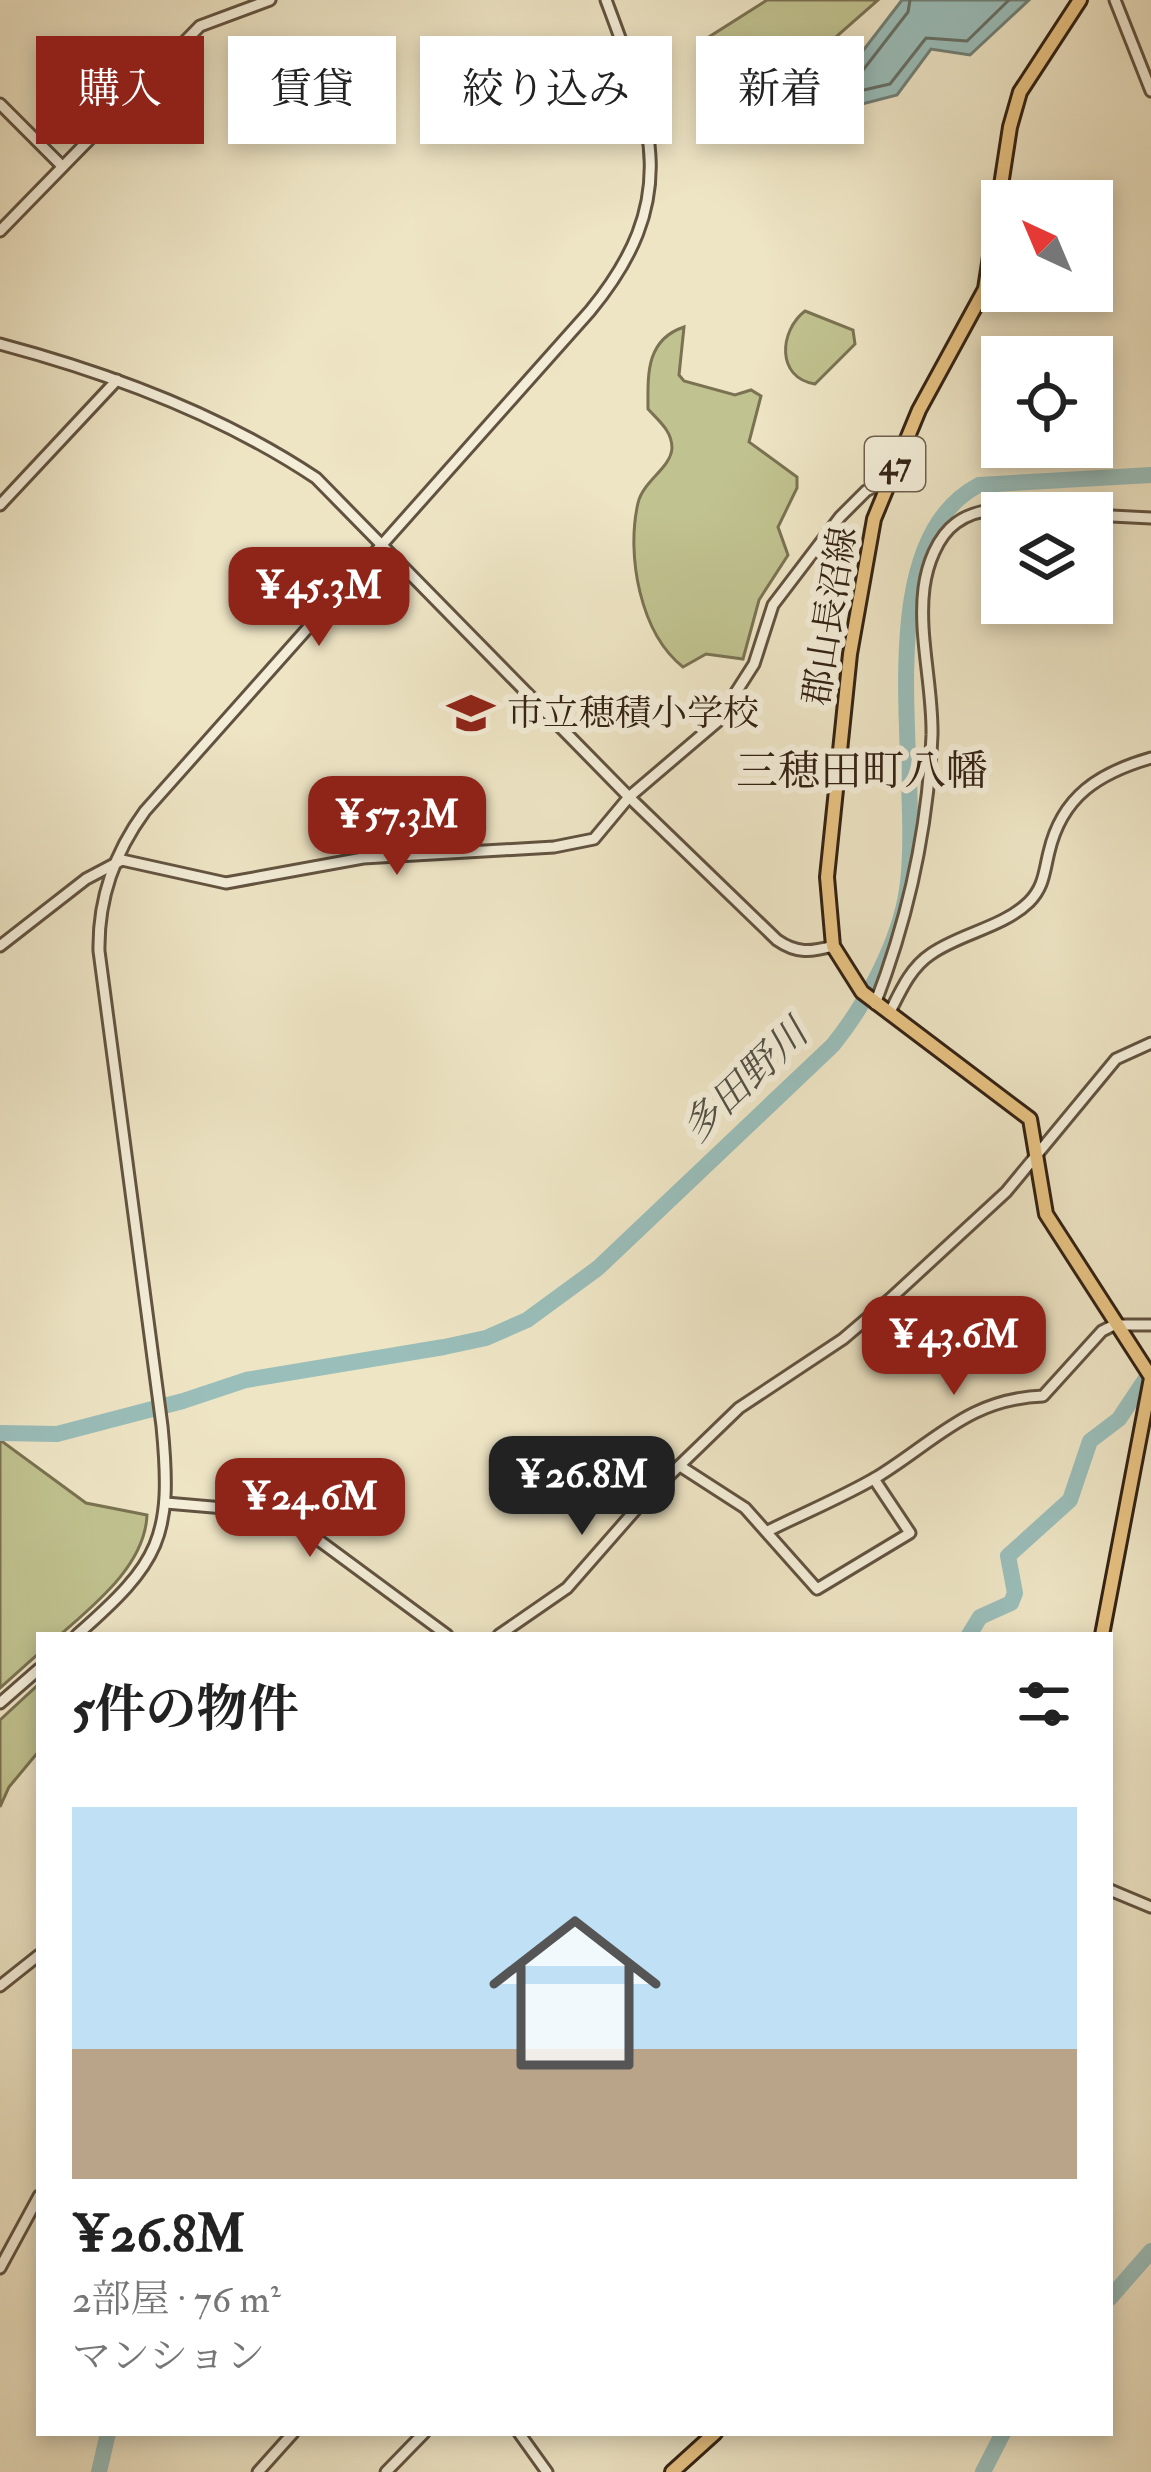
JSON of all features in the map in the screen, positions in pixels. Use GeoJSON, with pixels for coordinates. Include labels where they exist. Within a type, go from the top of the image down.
{"type":"FeatureCollection","features":[{"type":"Feature","properties":{"kind":"main road","name":"郡山長沼線"},"geometry":{"type":"LineString","coordinates":[[1080,0],[1020,92],[1010,127],[985,289],[919,410],[888,479],[861,576],[826,877],[833,946],[875,1004],[1030,1118],[1046,1214],[1143,1360],[1150,1386],[1103,1632]]}},
{"type":"Feature","properties":{"kind":"main road"},"geometry":{"type":"LineString","coordinates":[[672,2472],[712,2436]]}},
{"type":"Feature","properties":{"kind":"street"},"geometry":{"type":"LineString","coordinates":[[0,231],[200,26],[270,0]]}},
{"type":"Feature","properties":{"kind":"street"},"geometry":{"type":"LineString","coordinates":[[80,1632],[143,1569],[159,1540],[166,1503],[162,1426],[99,950],[102,904],[116,864],[145,812],[590,311],[632,248],[650,182],[650,142],[644,101],[606,0]]}},
{"type":"Feature","properties":{"kind":"street"},"geometry":{"type":"LineString","coordinates":[[1115,0],[1151,91]]}},
{"type":"Feature","properties":{"kind":"street"},"geometry":{"type":"LineString","coordinates":[[0,104],[62,166]]}},
{"type":"Feature","properties":{"kind":"street"},"geometry":{"type":"LineString","coordinates":[[0,344],[117,380],[285,458],[316,478],[629,797],[789,949],[808,953],[833,946]]}},
{"type":"Feature","properties":{"kind":"street"},"geometry":{"type":"LineString","coordinates":[[0,505],[117,380]]}},
{"type":"Feature","properties":{"kind":"street"},"geometry":{"type":"LineString","coordinates":[[0,946],[86,879],[128,860],[226,884],[363,858],[574,844],[600,834],[629,797],[717,722],[754,664],[773,605],[840,517],[866,491],[888,479]]}},
{"type":"Feature","properties":{"kind":"street"},"geometry":{"type":"LineString","coordinates":[[875,1004],[907,904],[922,830],[932,734],[923,593],[929,561],[955,524],[981,512]]}},
{"type":"Feature","properties":{"kind":"street"},"geometry":{"type":"LineString","coordinates":[[1113,516],[1151,518]]}},
{"type":"Feature","properties":{"kind":"street"},"geometry":{"type":"LineString","coordinates":[[889,1014],[909,976],[928,955],[996,924],[1026,905],[1042,887],[1052,841],[1071,800],[1089,783],[1151,758]]}},
{"type":"Feature","properties":{"kind":"street"},"geometry":{"type":"LineString","coordinates":[[503,1632],[567,1588],[739,1408],[875,1312],[1006,1192],[1116,1059],[1151,1043]]}},
{"type":"Feature","properties":{"kind":"street"},"geometry":{"type":"LineString","coordinates":[[768,1532],[874,1479],[986,1405],[1015,1396],[1043,1396],[1095,1335],[1121,1326],[1151,1325]]}},
{"type":"Feature","properties":{"kind":"street"},"geometry":{"type":"LineString","coordinates":[[680,1466],[745,1508],[817,1589],[910,1533],[874,1479]]}},
{"type":"Feature","properties":{"kind":"street"},"geometry":{"type":"LineString","coordinates":[[166,1503],[259,1511],[294,1522],[443,1632]]}},
{"type":"Feature","properties":{"kind":"street"},"geometry":{"type":"LineString","coordinates":[[0,1703],[36,1672]]}},
{"type":"Feature","properties":{"kind":"street"},"geometry":{"type":"LineString","coordinates":[[1113,1891],[1151,1907]]}},
{"type":"Feature","properties":{"kind":"street"},"geometry":{"type":"LineString","coordinates":[[0,1987],[36,1957]]}},
{"type":"Feature","properties":{"kind":"street"},"geometry":{"type":"LineString","coordinates":[[0,2268],[36,2201]]}},
{"type":"Feature","properties":{"kind":"street"},"geometry":{"type":"LineString","coordinates":[[258,2472],[290,2436]]}},
{"type":"Feature","properties":{"kind":"street"},"geometry":{"type":"LineString","coordinates":[[386,2472],[421,2436]]}},
{"type":"Feature","properties":{"kind":"street"},"geometry":{"type":"LineString","coordinates":[[522,2436],[547,2472]]}},
{"type":"Feature","properties":{"kind":"green space"},"geometry":{"type":"Polygon","coordinates":[[[767,0],[878,0],[837,36],[710,36],[767,0]]]}},
{"type":"Feature","properties":{"kind":"green space"},"geometry":{"type":"Polygon","coordinates":[[[805,311],[853,330],[855,344],[815,384],[793,373],[786,353],[790,330],[805,311]]]}},
{"type":"Feature","properties":{"kind":"green space"},"geometry":{"type":"Polygon","coordinates":[[[684,327],[679,375],[684,381],[735,395],[751,390],[761,396],[749,442],[797,477],[797,488],[778,527],[788,555],[759,600],[743,659],[706,654],[683,667],[668,652],[647,614],[634,546],[641,495],[672,448],[667,431],[648,409],[651,360],[662,341],[684,327]]]}},
{"type":"Feature","properties":{"kind":"green space"},"geometry":{"type":"Polygon","coordinates":[[[0,1440],[86,1503],[147,1515],[137,1550],[116,1582],[63,1632],[36,1632],[36,1656],[0,1688],[0,1440]]]}},
{"type":"Feature","properties":{"kind":"green space"},"geometry":{"type":"Polygon","coordinates":[[[36,1687],[36,1755],[9,1787],[0,1807],[0,1720],[36,1687]]]}},
{"type":"Feature","properties":{"kind":"water"},"geometry":{"type":"Polygon","coordinates":[[[902,0],[1029,0],[970,55],[931,49],[897,95],[864,104],[864,49],[902,0]]]}},
{"type":"Feature","properties":{"kind":"waterway","name":"多田野川"},"geometry":{"type":"LineString","coordinates":[[0,1433],[57,1434],[246,1380],[486,1338],[527,1320],[598,1268],[833,1045],[889,952],[907,890],[910,843],[906,668],[910,610],[922,558],[944,515],[979,485],[1151,475]]}},
{"type":"Feature","properties":{"kind":"waterway"},"geometry":{"type":"LineString","coordinates":[[971,1632],[980,1617],[1011,1603],[1015,1593],[1008,1556],[1070,1500],[1090,1441],[1119,1419],[1151,1371]]}},
{"type":"Feature","properties":{"kind":"waterway"},"geometry":{"type":"LineString","coordinates":[[1113,2295],[1151,2251]]}},
{"type":"Feature","properties":{"kind":"waterway"},"geometry":{"type":"LineString","coordinates":[[99,2472],[107,2436]]}},
{"type":"Feature","properties":{"kind":"waterway"},"geometry":{"type":"LineString","coordinates":[[983,2472],[1001,2436]]}},
{"type":"Feature","properties":{"kind":"place","name":"市立穂積小学校"},"geometry":{"type":"Point","coordinates":[471,713]}},
{"type":"Feature","properties":{"kind":"district","name":"三穂田町八幡"},"geometry":{"type":"Point","coordinates":[862,772]}}]}
